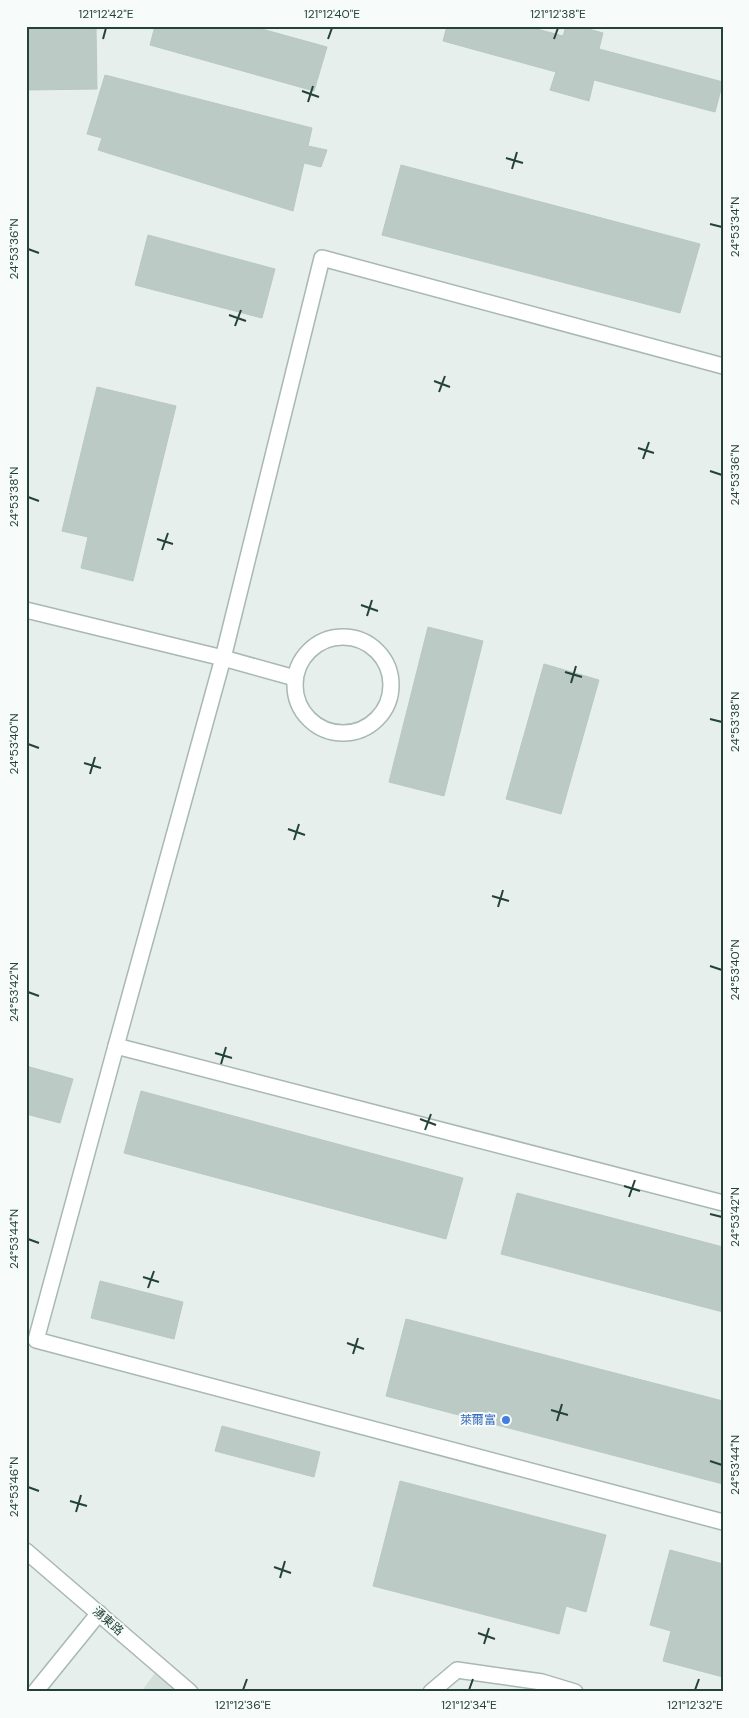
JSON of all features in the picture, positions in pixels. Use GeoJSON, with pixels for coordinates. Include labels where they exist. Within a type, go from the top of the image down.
{"type":"FeatureCollection","features":[{"type":"Feature","properties":{"kind":"street"},"geometry":{"type":"LineString","coordinates":[[723,366],[322,258],[223,658],[36,1340],[723,1522]]}},
{"type":"Feature","properties":{"kind":"street"},"geometry":{"type":"LineString","coordinates":[[26,610],[223,658],[295,678]]}},
{"type":"Feature","properties":{"kind":"street"},"geometry":{"type":"LineString","coordinates":[[344,636],[360,640],[374,648],[384,660],[390,675],[391,691],[386,707],[377,720],[363,729],[348,733],[331,732],[316,726],[305,716],[297,702],[294,686],[295,678],[303,656],[314,646],[328,638],[344,636]]}},
{"type":"Feature","properties":{"kind":"street"},"geometry":{"type":"LineString","coordinates":[[116,1046],[723,1203]]}},
{"type":"Feature","properties":{"kind":"street","name":"湧東路"},"geometry":{"type":"LineString","coordinates":[[26,1551],[190,1692]]}},
{"type":"Feature","properties":{"kind":"street"},"geometry":{"type":"LineString","coordinates":[[35,1692],[99,1614]]}},
{"type":"Feature","properties":{"kind":"street"},"geometry":{"type":"LineString","coordinates":[[431,1692],[456,1670],[542,1682],[574,1692]]}},
{"type":"Feature","properties":{"kind":"shaded area"},"geometry":{"type":"Polygon","coordinates":[[[155,1673],[177,1692],[141,1692],[155,1673]]]}},
{"type":"Feature","properties":{"kind":"building"},"geometry":{"type":"Polygon","coordinates":[[[26,26],[96,26],[97,89],[27,90],[26,26]]]}},
{"type":"Feature","properties":{"kind":"building"},"geometry":{"type":"Polygon","coordinates":[[[155,26],[251,26],[327,47],[314,91],[150,45],[155,26]]]}},
{"type":"Feature","properties":{"kind":"building"},"geometry":{"type":"Polygon","coordinates":[[[447,26],[526,26],[563,36],[566,26],[578,26],[603,33],[599,49],[723,82],[715,112],[594,80],[589,101],[550,90],[556,72],[443,41],[447,26]]]}},
{"type":"Feature","properties":{"kind":"building"},"geometry":{"type":"Polygon","coordinates":[[[105,75],[312,128],[308,146],[327,150],[321,167],[304,163],[293,211],[98,150],[102,138],[87,134],[105,75]]]}},
{"type":"Feature","properties":{"kind":"building"},"geometry":{"type":"Polygon","coordinates":[[[401,165],[700,244],[680,313],[382,235],[401,165]]]}},
{"type":"Feature","properties":{"kind":"building"},"geometry":{"type":"Polygon","coordinates":[[[148,235],[275,269],[262,318],[135,285],[148,235]]]}},
{"type":"Feature","properties":{"kind":"building"},"geometry":{"type":"Polygon","coordinates":[[[97,387],[176,406],[133,581],[81,568],[88,537],[62,531],[97,387]]]}},
{"type":"Feature","properties":{"kind":"building"},"geometry":{"type":"Polygon","coordinates":[[[428,627],[483,641],[444,796],[389,782],[428,627]]]}},
{"type":"Feature","properties":{"kind":"building"},"geometry":{"type":"Polygon","coordinates":[[[544,664],[599,680],[561,814],[506,799],[544,664]]]}},
{"type":"Feature","properties":{"kind":"building"},"geometry":{"type":"Polygon","coordinates":[[[26,1066],[73,1079],[60,1123],[26,1114],[26,1066]]]}},
{"type":"Feature","properties":{"kind":"building"},"geometry":{"type":"Polygon","coordinates":[[[141,1091],[463,1178],[446,1239],[124,1153],[141,1091]]]}},
{"type":"Feature","properties":{"kind":"building"},"geometry":{"type":"Polygon","coordinates":[[[517,1193],[723,1247],[723,1312],[501,1254],[517,1193]]]}},
{"type":"Feature","properties":{"kind":"building"},"geometry":{"type":"Polygon","coordinates":[[[100,1281],[183,1302],[174,1339],[91,1318],[100,1281]]]}},
{"type":"Feature","properties":{"kind":"building"},"geometry":{"type":"Polygon","coordinates":[[[406,1319],[723,1401],[723,1484],[386,1396],[406,1319]]]}},
{"type":"Feature","properties":{"kind":"building"},"geometry":{"type":"Polygon","coordinates":[[[222,1426],[320,1452],[314,1477],[215,1451],[222,1426]]]}},
{"type":"Feature","properties":{"kind":"building"},"geometry":{"type":"Polygon","coordinates":[[[400,1481],[606,1535],[586,1612],[566,1606],[559,1634],[373,1586],[400,1481]]]}},
{"type":"Feature","properties":{"kind":"building"},"geometry":{"type":"Polygon","coordinates":[[[670,1550],[723,1564],[723,1677],[663,1661],[671,1631],[650,1625],[670,1550]]]}},
{"type":"Feature","properties":{"kind":"place","name":"萊爾富"},"geometry":{"type":"Point","coordinates":[506,1420]}}]}
